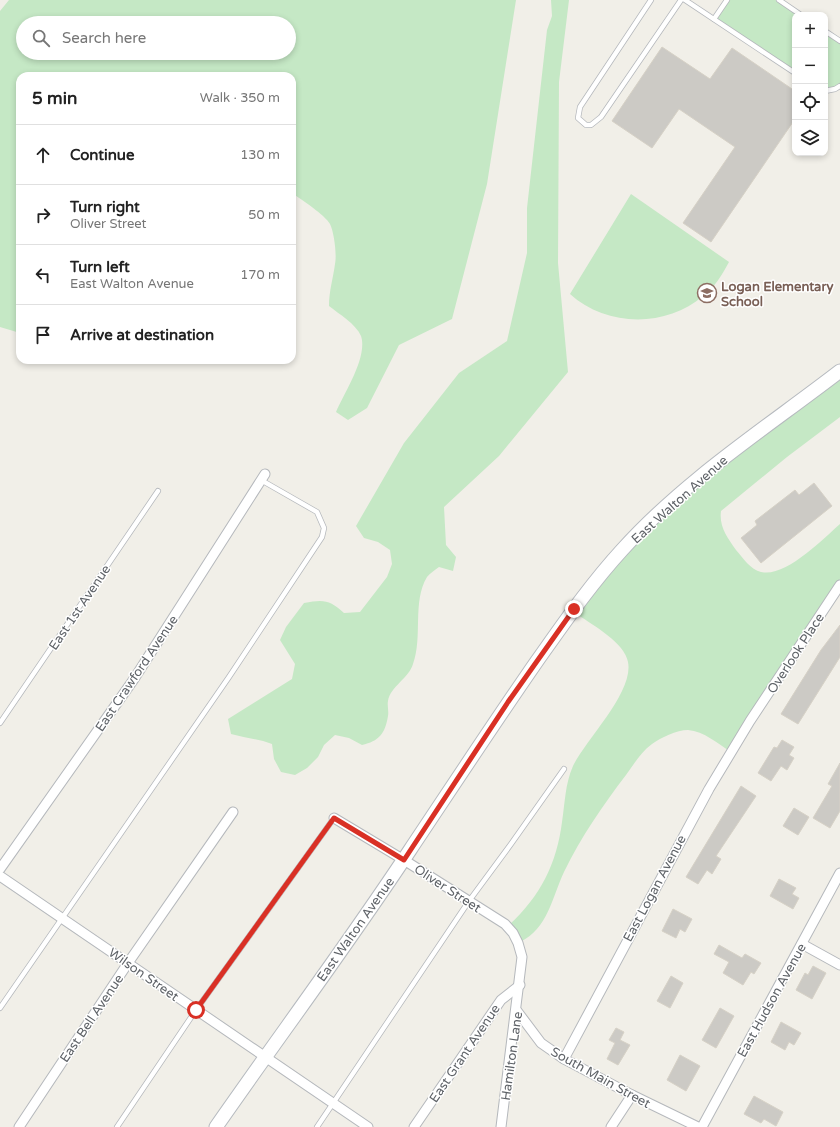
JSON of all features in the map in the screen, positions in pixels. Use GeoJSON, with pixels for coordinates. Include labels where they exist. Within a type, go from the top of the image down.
{"type":"FeatureCollection","features":[{"type":"Feature","properties":{"kind":"main road","name":"East Walton Avenue"},"geometry":{"type":"LineString","coordinates":[[216,1127],[404,860],[508,702],[574,609],[622,550],[667,506],[706,473],[840,371]]}},
{"type":"Feature","properties":{"kind":"street","name":"East Crawford Avenue"},"geometry":{"type":"LineString","coordinates":[[0,869],[134,679],[262,477]]}},
{"type":"Feature","properties":{"kind":"street","name":"Overlook Place"},"geometry":{"type":"LineString","coordinates":[[750,721],[840,585]]}},
{"type":"Feature","properties":{"kind":"street","name":"East Logan Avenue"},"geometry":{"type":"LineString","coordinates":[[564,1058],[680,839],[750,721]]}},
{"type":"Feature","properties":{"kind":"street","name":"East Bell Avenue"},"geometry":{"type":"LineString","coordinates":[[19,1127],[128,962],[232,812]]}},
{"type":"Feature","properties":{"kind":"street","name":"Oliver Street"},"geometry":{"type":"LineString","coordinates":[[334,818],[505,924],[513,933],[522,957],[520,985]]}},
{"type":"Feature","properties":{"kind":"street","name":"East Hudson Avenue"},"geometry":{"type":"LineString","coordinates":[[702,1127],[840,873]]}},
{"type":"Feature","properties":{"kind":"street","name":"Wilson Street"},"geometry":{"type":"LineString","coordinates":[[0,876],[63,917],[264,1058],[368,1127]]}},
{"type":"Feature","properties":{"kind":"street"},"geometry":{"type":"LineString","coordinates":[[802,944],[840,965]]}},
{"type":"Feature","properties":{"kind":"street","name":"Hamilton Lane"},"geometry":{"type":"LineString","coordinates":[[501,1127],[520,985]]}},
{"type":"Feature","properties":{"kind":"street","name":"East Grant Avenue"},"geometry":{"type":"LineString","coordinates":[[414,1127],[501,1000],[520,985]]}},
{"type":"Feature","properties":{"kind":"street","name":"South Main Street"},"geometry":{"type":"LineString","coordinates":[[517,1011],[541,1043],[564,1058],[632,1096],[698,1127]]}},
{"type":"Feature","properties":{"kind":"street"},"geometry":{"type":"LineString","coordinates":[[612,1127],[632,1096]]}},
{"type":"Feature","properties":{"kind":"lane"},"geometry":{"type":"LineString","coordinates":[[651,0],[580,107],[578,118],[586,125],[591,125],[600,117],[681,0]]}},
{"type":"Feature","properties":{"kind":"lane"},"geometry":{"type":"LineString","coordinates":[[685,0],[693,2],[714,19],[792,71]]}},
{"type":"Feature","properties":{"kind":"lane"},"geometry":{"type":"LineString","coordinates":[[714,19],[727,0]]}},
{"type":"Feature","properties":{"kind":"lane"},"geometry":{"type":"LineString","coordinates":[[779,0],[797,12]]}},
{"type":"Feature","properties":{"kind":"lane"},"geometry":{"type":"LineString","coordinates":[[828,33],[840,40]]}},
{"type":"Feature","properties":{"kind":"lane"},"geometry":{"type":"LineString","coordinates":[[828,90],[840,86]]}},
{"type":"Feature","properties":{"kind":"lane"},"geometry":{"type":"LineString","coordinates":[[0,1008],[229,677],[322,537],[324,528],[317,512],[262,477]]}},
{"type":"Feature","properties":{"kind":"lane","name":"East 1st Avenue"},"geometry":{"type":"LineString","coordinates":[[0,723],[158,491]]}},
{"type":"Feature","properties":{"kind":"lane"},"geometry":{"type":"LineString","coordinates":[[317,1127],[469,901],[512,844],[564,769]]}},
{"type":"Feature","properties":{"kind":"lane"},"geometry":{"type":"LineString","coordinates":[[117,1127],[196,1010],[334,818]]}},
{"type":"Feature","properties":{"kind":"green space"},"geometry":{"type":"Polygon","coordinates":[[[9,0],[516,0],[487,184],[452,319],[399,345],[367,408],[348,420],[336,412],[358,364],[362,345],[361,336],[351,323],[329,306],[336,255],[334,238],[330,224],[318,212],[296,196],[296,72],[16,72],[16,332],[0,327],[0,11],[9,0]]]}},
{"type":"Feature","properties":{"kind":"green space"},"geometry":{"type":"Polygon","coordinates":[[[551,0],[569,0],[559,82],[558,263],[568,372],[499,456],[444,507],[446,545],[456,557],[453,571],[439,567],[427,577],[420,597],[416,654],[408,674],[389,696],[388,716],[383,732],[377,739],[362,745],[349,738],[335,735],[324,745],[318,757],[307,768],[295,775],[281,772],[274,759],[272,744],[231,734],[228,719],[292,679],[295,664],[280,640],[286,627],[304,603],[322,601],[335,605],[344,613],[360,612],[387,577],[392,564],[390,550],[378,542],[364,538],[356,526],[404,443],[459,373],[507,341],[527,253],[527,208],[547,30],[552,16],[551,0]]]}},
{"type":"Feature","properties":{"kind":"green space"},"geometry":{"type":"Polygon","coordinates":[[[727,0],[779,0],[797,12],[792,12],[792,71],[714,19],[727,0]]]}},
{"type":"Feature","properties":{"kind":"green space"},"geometry":{"type":"Polygon","coordinates":[[[828,33],[840,41],[840,86],[828,90],[828,33]]]}},
{"type":"Feature","properties":{"kind":"green space"},"geometry":{"type":"Polygon","coordinates":[[[631,194],[729,262],[724,272],[711,289],[688,306],[672,314],[654,318],[618,318],[601,313],[585,305],[570,294],[631,194]]]}},
{"type":"Feature","properties":{"kind":"green space"},"geometry":{"type":"Polygon","coordinates":[[[840,371],[840,417],[787,457],[721,511],[721,522],[724,532],[744,560],[754,569],[761,572],[771,572],[792,563],[803,556],[840,524],[840,585],[731,752],[705,735],[694,731],[684,730],[659,739],[641,754],[585,834],[564,872],[543,921],[537,929],[520,942],[509,925],[530,903],[551,865],[560,837],[570,773],[579,755],[617,701],[624,687],[628,674],[628,662],[626,655],[621,648],[608,635],[578,615],[604,579],[668,508],[840,371]]]}},
{"type":"Feature","properties":{"kind":"building"},"geometry":{"type":"Polygon","coordinates":[[[662,47],[710,79],[732,48],[792,89],[792,123],[711,242],[683,223],[735,147],[679,109],[652,148],[612,121],[662,47]]]}},
{"type":"Feature","properties":{"kind":"building"},"geometry":{"type":"Polygon","coordinates":[[[814,483],[832,506],[761,563],[741,538],[757,525],[755,521],[795,490],[799,495],[814,483]]]}},
{"type":"Feature","properties":{"kind":"building"},"geometry":{"type":"Polygon","coordinates":[[[840,625],[840,657],[798,724],[781,714],[821,650],[840,625]]]}},
{"type":"Feature","properties":{"kind":"building"},"geometry":{"type":"Polygon","coordinates":[[[782,740],[794,747],[789,755],[794,758],[787,770],[781,766],[771,781],[758,773],[774,747],[777,748],[782,740]]]}},
{"type":"Feature","properties":{"kind":"building"},"geometry":{"type":"Polygon","coordinates":[[[840,763],[840,811],[830,828],[813,818],[832,786],[828,784],[840,763]]]}},
{"type":"Feature","properties":{"kind":"building"},"geometry":{"type":"Polygon","coordinates":[[[741,786],[756,796],[716,856],[721,859],[712,874],[707,870],[698,884],[686,877],[741,786]]]}},
{"type":"Feature","properties":{"kind":"building"},"geometry":{"type":"Polygon","coordinates":[[[794,808],[809,817],[798,835],[783,826],[794,808]]]}},
{"type":"Feature","properties":{"kind":"building"},"geometry":{"type":"Polygon","coordinates":[[[779,879],[796,888],[792,894],[799,898],[793,909],[770,896],[779,879]]]}},
{"type":"Feature","properties":{"kind":"building"},"geometry":{"type":"Polygon","coordinates":[[[673,909],[692,919],[685,932],[680,929],[676,938],[662,931],[673,909]]]}},
{"type":"Feature","properties":{"kind":"building"},"geometry":{"type":"Polygon","coordinates":[[[719,945],[742,958],[745,954],[761,963],[754,974],[751,972],[743,985],[723,973],[729,962],[714,954],[719,945]]]}},
{"type":"Feature","properties":{"kind":"building"},"geometry":{"type":"Polygon","coordinates":[[[813,966],[826,973],[812,999],[796,990],[805,973],[808,975],[813,966]]]}},
{"type":"Feature","properties":{"kind":"building"},"geometry":{"type":"Polygon","coordinates":[[[671,976],[683,983],[670,1008],[657,1001],[671,976]]]}},
{"type":"Feature","properties":{"kind":"building"},"geometry":{"type":"Polygon","coordinates":[[[720,1008],[734,1016],[716,1048],[702,1040],[720,1008]]]}},
{"type":"Feature","properties":{"kind":"building"},"geometry":{"type":"Polygon","coordinates":[[[781,1022],[801,1033],[794,1045],[789,1042],[785,1050],[771,1042],[781,1022]]]}},
{"type":"Feature","properties":{"kind":"building"},"geometry":{"type":"Polygon","coordinates":[[[616,1028],[624,1032],[620,1040],[630,1045],[618,1065],[607,1059],[615,1043],[609,1040],[616,1028]]]}},
{"type":"Feature","properties":{"kind":"building"},"geometry":{"type":"Polygon","coordinates":[[[680,1055],[700,1066],[686,1091],[667,1080],[680,1055]]]}},
{"type":"Feature","properties":{"kind":"building"},"geometry":{"type":"Polygon","coordinates":[[[754,1096],[783,1112],[776,1126],[764,1119],[761,1123],[744,1114],[754,1096]]]}},
{"type":"Feature","properties":{"kind":"place","name":"Logan Elementary School"},"geometry":{"type":"Point","coordinates":[707,293]}},
{"type":"Feature","properties":{"kind":"route"},"geometry":{"type":"LineString","coordinates":[[196,1010],[334,818],[404,860],[508,702],[574,609]]}}]}
